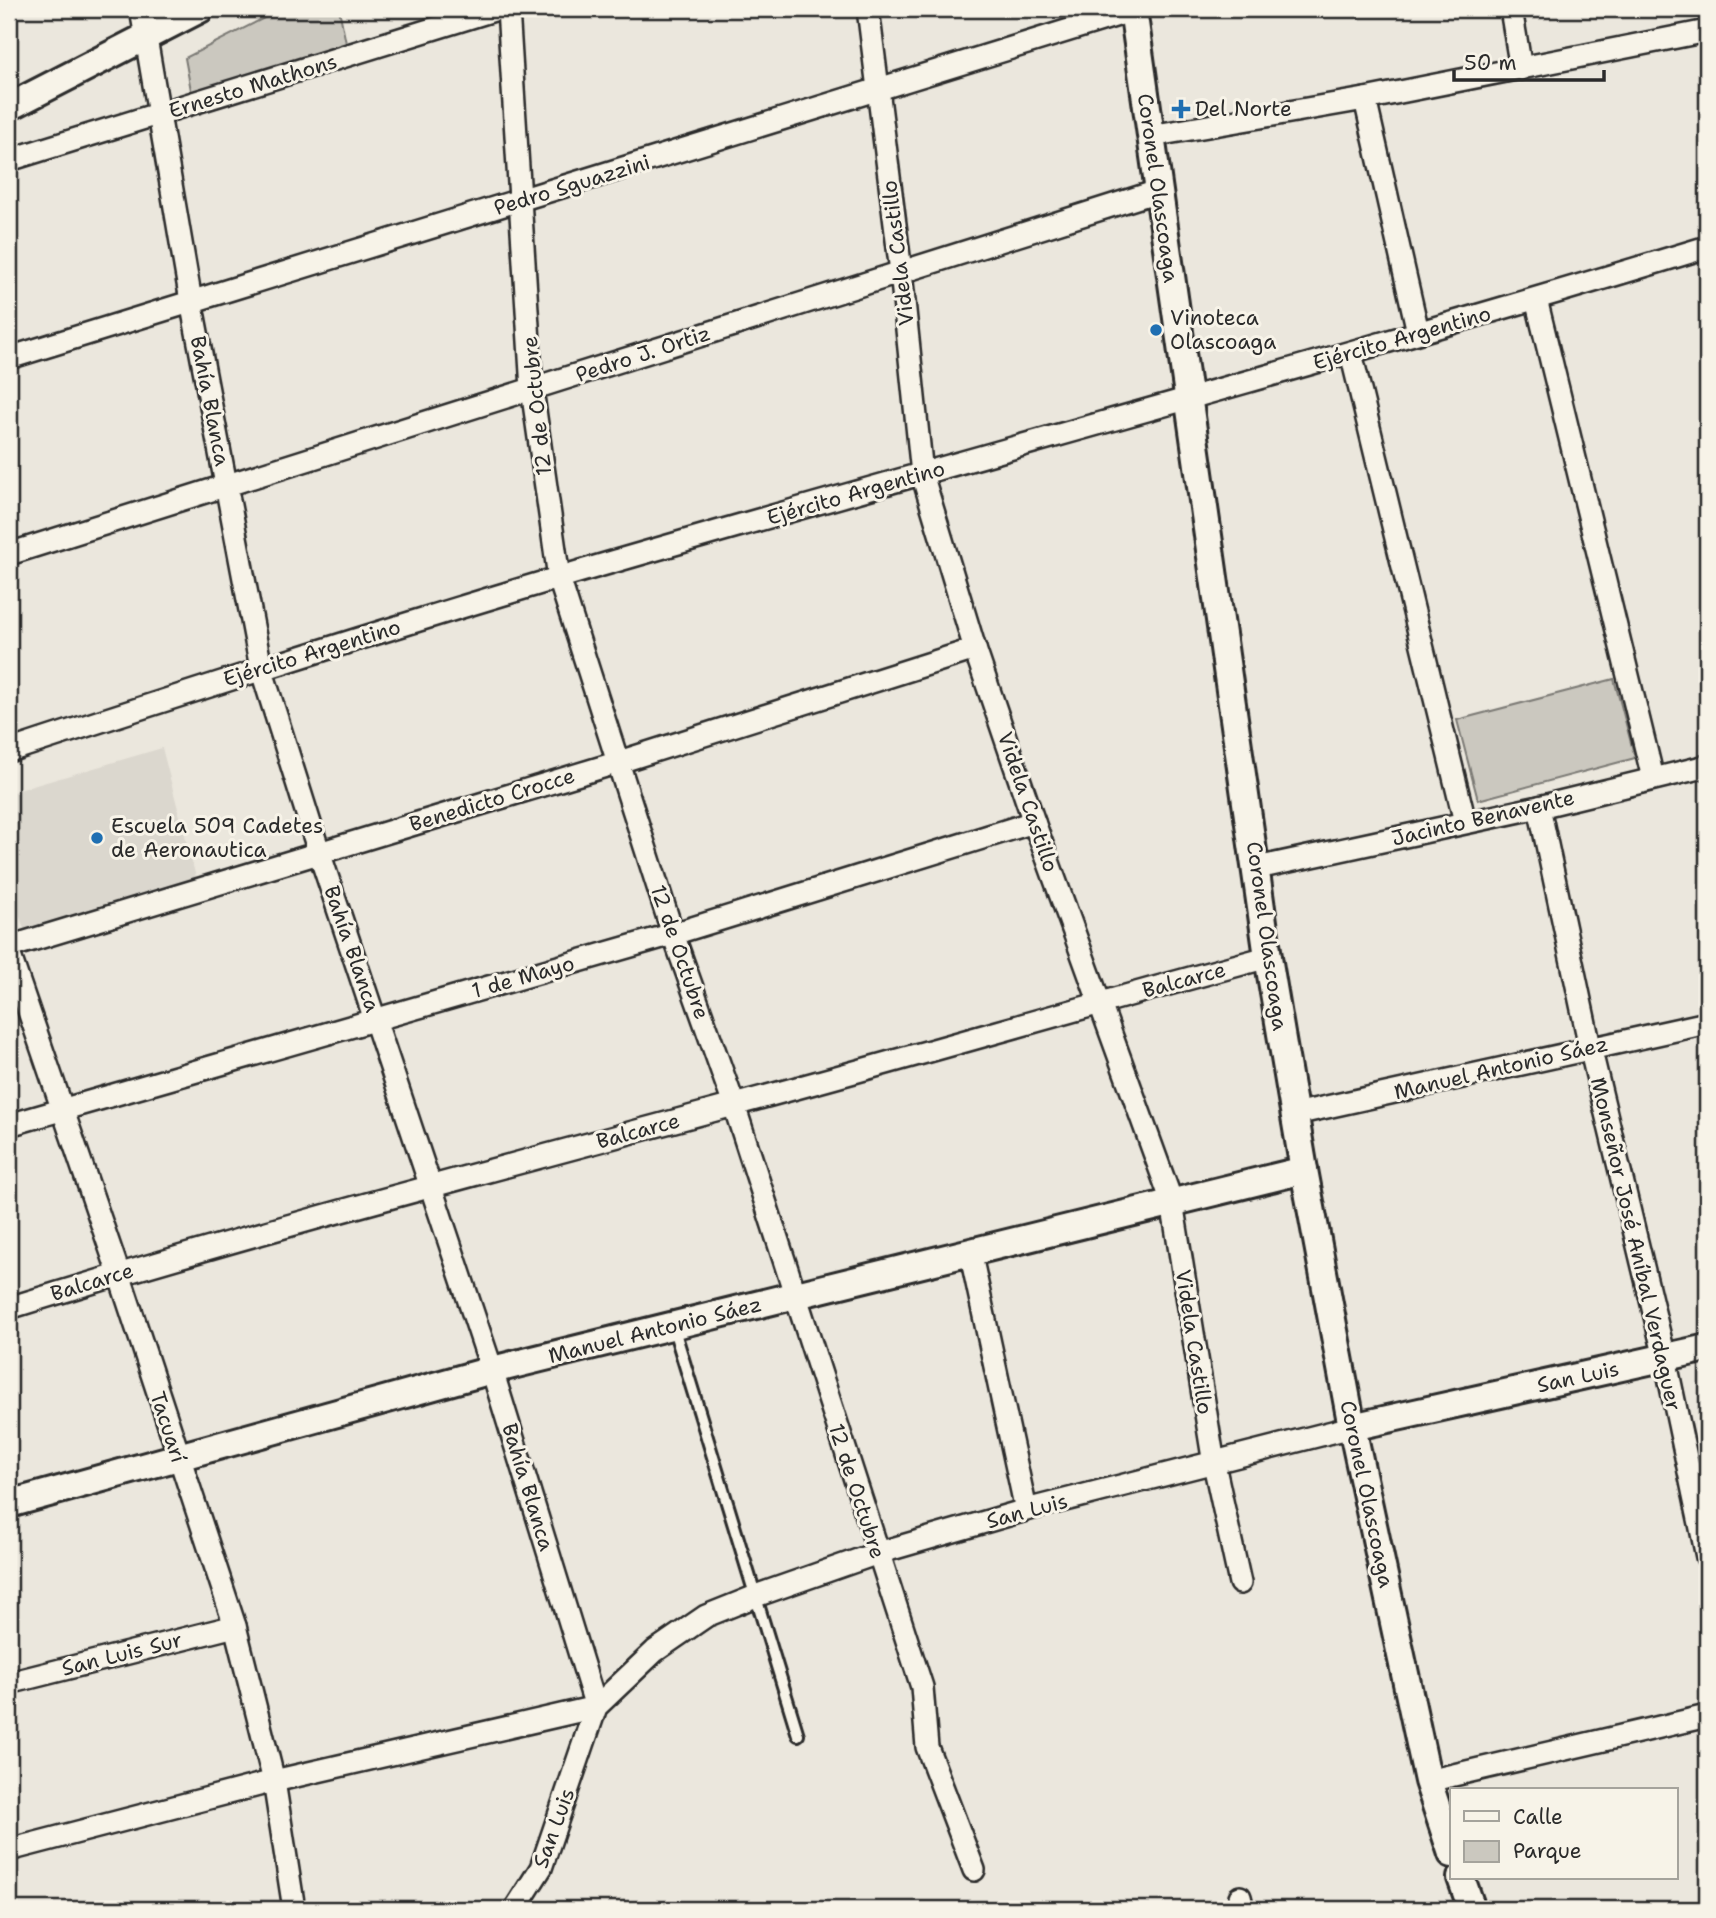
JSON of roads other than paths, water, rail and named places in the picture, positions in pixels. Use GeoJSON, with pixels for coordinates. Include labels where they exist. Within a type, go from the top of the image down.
{"type":"FeatureCollection","features":[{"type":"Feature","properties":{"kind":"street","name":"Bahía Blanca"},"geometry":{"type":"LineString","coordinates":[[141,9],[191,301],[261,668],[319,852],[492,1370],[596,1707]]}},
{"type":"Feature","properties":{"kind":"street"},"geometry":{"type":"LineString","coordinates":[[9,107],[200,9]]}},
{"type":"Feature","properties":{"kind":"street","name":"Ernesto Mathons"},"geometry":{"type":"LineString","coordinates":[[9,160],[497,9]]}},
{"type":"Feature","properties":{"kind":"street","name":"12 de Octubre"},"geometry":{"type":"LineString","coordinates":[[508,9],[532,389],[559,578],[673,933],[734,1105],[922,1687],[927,1747],[974,1870]]}},
{"type":"Feature","properties":{"kind":"street","name":"Videla Castillo"},"geometry":{"type":"LineString","coordinates":[[868,9],[901,272],[922,474],[975,649],[1034,822],[1172,1202],[1214,1464],[1240,1583]]}},
{"type":"Feature","properties":{"kind":"street","name":"Pedro Sguazzini"},"geometry":{"type":"LineString","coordinates":[[9,358],[1134,9]]}},
{"type":"Feature","properties":{"kind":"street","name":"Coronel Olascoaga"},"geometry":{"type":"LineString","coordinates":[[1134,9],[1268,957],[1304,1170],[1352,1427],[1428,1781],[1450,1848]]}},
{"type":"Feature","properties":{"kind":"street"},"geometry":{"type":"LineString","coordinates":[[1511,9],[1521,69]]}},
{"type":"Feature","properties":{"kind":"street"},"geometry":{"type":"LineString","coordinates":[[1150,136],[1707,35]]}},
{"type":"Feature","properties":{"kind":"street"},"geometry":{"type":"LineString","coordinates":[[1365,99],[1418,332]]}},
{"type":"Feature","properties":{"kind":"street","name":"Pedro J. Ortiz"},"geometry":{"type":"LineString","coordinates":[[9,555],[1158,191]]}},
{"type":"Feature","properties":{"kind":"street","name":"Ejército Argentino"},"geometry":{"type":"LineString","coordinates":[[9,751],[261,668],[559,578],[1188,397],[1351,353],[1707,247]]}},
{"type":"Feature","properties":{"kind":"street"},"geometry":{"type":"LineString","coordinates":[[1536,299],[1653,778]]}},
{"type":"Feature","properties":{"kind":"street"},"geometry":{"type":"LineString","coordinates":[[1351,353],[1465,822]]}},
{"type":"Feature","properties":{"kind":"street","name":"Benedicto Crocce"},"geometry":{"type":"LineString","coordinates":[[9,947],[619,762],[975,649]]}},
{"type":"Feature","properties":{"kind":"street","name":"Jacinto Benavente"},"geometry":{"type":"LineString","coordinates":[[1257,868],[1539,807],[1707,766]]}},
{"type":"Feature","properties":{"kind":"street","name":"Monseñor José Aníbal Verdaguer"},"geometry":{"type":"LineString","coordinates":[[1539,807],[1590,1047],[1665,1358],[1707,1558]]}},
{"type":"Feature","properties":{"kind":"street","name":"1 de Mayo"},"geometry":{"type":"LineString","coordinates":[[9,1125],[673,933],[1034,822]]}},
{"type":"Feature","properties":{"kind":"street","name":"Tacuarí"},"geometry":{"type":"LineString","coordinates":[[9,953],[235,1626],[274,1781],[295,1909]]}},
{"type":"Feature","properties":{"kind":"street","name":"Balcarce"},"geometry":{"type":"LineString","coordinates":[[9,1308],[119,1274],[431,1186],[1268,957]]}},
{"type":"Feature","properties":{"kind":"street","name":"Manuel Antonio Sáez"},"geometry":{"type":"LineString","coordinates":[[1295,1114],[1707,1023]]}},
{"type":"Feature","properties":{"kind":"street","name":"Manuel Antonio Sáez"},"geometry":{"type":"LineString","coordinates":[[9,1504],[492,1370],[1304,1170]]}},
{"type":"Feature","properties":{"kind":"street"},"geometry":{"type":"LineString","coordinates":[[970,1251],[1026,1510]]}},
{"type":"Feature","properties":{"kind":"street","name":"San Luis"},"geometry":{"type":"LineString","coordinates":[[515,1909],[541,1868],[596,1707],[655,1651],[706,1616],[878,1553],[1026,1510],[1352,1427],[1707,1348]]}},
{"type":"Feature","properties":{"kind":"street","name":"San Luis Sur"},"geometry":{"type":"LineString","coordinates":[[9,1683],[235,1626]]}},
{"type":"Feature","properties":{"kind":"street"},"geometry":{"type":"LineString","coordinates":[[9,1850],[274,1781],[596,1707]]}},
{"type":"Feature","properties":{"kind":"street"},"geometry":{"type":"LineString","coordinates":[[1428,1781],[1707,1716]]}},
{"type":"Feature","properties":{"kind":"street"},"geometry":{"type":"LineString","coordinates":[[1462,1880],[1472,1909]]}},
{"type":"Feature","properties":{"kind":"lane"},"geometry":{"type":"LineString","coordinates":[[673,1326],[798,1735]]}},
{"type":"Feature","properties":{"kind":"place","name":"Del Norte"},"geometry":{"type":"Point","coordinates":[1181,109]}},
{"type":"Feature","properties":{"kind":"place","name":"Vinoteca Olascoaga"},"geometry":{"type":"Point","coordinates":[1156,330]}},
{"type":"Feature","properties":{"kind":"place","name":"Escuela 509 Cadetes de Aeronautica"},"geometry":{"type":"Point","coordinates":[97,838]}}]}
